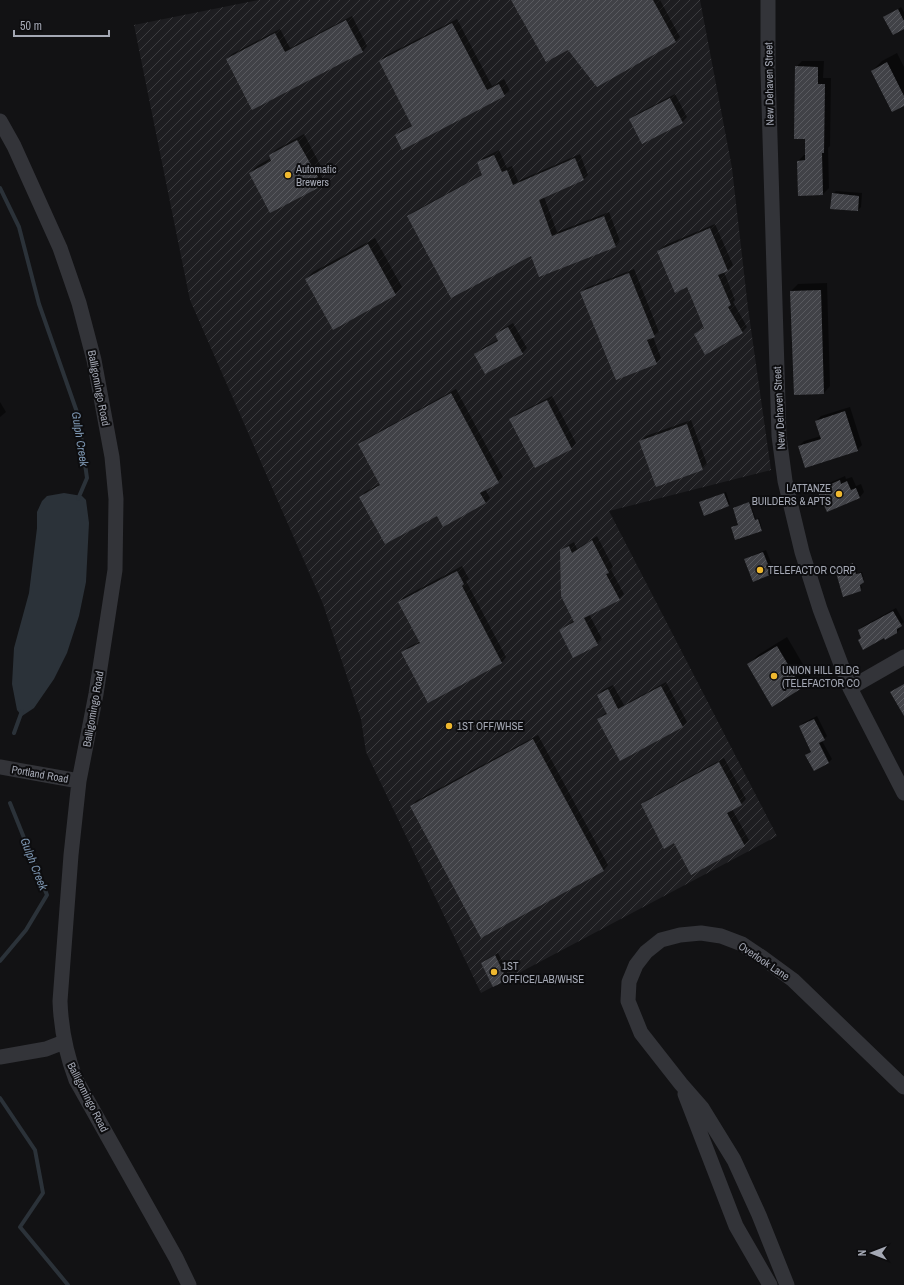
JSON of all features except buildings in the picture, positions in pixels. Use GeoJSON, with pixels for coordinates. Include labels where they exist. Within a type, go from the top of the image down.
{"type":"FeatureCollection","features":[{"type":"Feature","properties":{"kind":"street","name":"New Dehaven Street"},"geometry":{"type":"LineString","coordinates":[[768,0],[768,72],[779,436],[785,481],[802,552],[820,609],[850,688],[904,793]]}},
{"type":"Feature","properties":{"kind":"street","name":"Balligomingo Road"},"geometry":{"type":"LineString","coordinates":[[0,122],[14,146],[60,248],[79,303],[94,360],[112,457],[116,499],[115,570],[96,694],[79,781],[71,855],[60,1001],[60,1021],[69,1061],[76,1080],[176,1258],[189,1285]]}},
{"type":"Feature","properties":{"kind":"street"},"geometry":{"type":"LineString","coordinates":[[850,688],[904,657]]}},
{"type":"Feature","properties":{"kind":"street","name":"Portland Road"},"geometry":{"type":"LineString","coordinates":[[0,767],[79,781]]}},
{"type":"Feature","properties":{"kind":"street","name":"Overlook Lane"},"geometry":{"type":"LineString","coordinates":[[787,1285],[759,1214],[734,1160],[702,1108],[641,1033],[628,1001],[629,982],[636,965],[646,952],[661,940],[680,935],[701,933],[721,936],[742,944],[787,976],[904,1087]]}},
{"type":"Feature","properties":{"kind":"street"},"geometry":{"type":"LineString","coordinates":[[3,1056],[46,1049],[64,1042]]}},
{"type":"Feature","properties":{"kind":"street","name":"Overlook Lane"},"geometry":{"type":"LineString","coordinates":[[681,1084],[736,1226],[770,1285]]}},
{"type":"Feature","properties":{"kind":"street"},"geometry":{"type":"LineString","coordinates":[[736,1226],[759,1214]]}},
{"type":"Feature","properties":{"kind":"shaded area"},"geometry":{"type":"Polygon","coordinates":[[[259,0],[700,0],[732,168],[748,308],[771,470],[609,511],[777,836],[481,993],[366,752],[361,719],[323,604],[190,300],[134,25],[259,0]]]}},
{"type":"Feature","properties":{"kind":"shaded area"},"geometry":{"type":"Polygon","coordinates":[[[64,493],[82,496],[86,500],[89,523],[86,582],[79,616],[67,653],[54,679],[34,708],[22,716],[17,710],[12,684],[14,648],[29,593],[37,528],[37,512],[42,501],[47,496],[64,493]]]}},
{"type":"Feature","properties":{"kind":"waterway","name":"Gulph Creek"},"geometry":{"type":"LineString","coordinates":[[0,188],[19,227],[39,304],[78,415],[87,478],[78,499]]}},
{"type":"Feature","properties":{"kind":"waterway","name":"Gulph Creek"},"geometry":{"type":"LineString","coordinates":[[14,733],[22,711]]}},
{"type":"Feature","properties":{"kind":"waterway","name":"Gulph Creek"},"geometry":{"type":"LineString","coordinates":[[0,961],[26,930],[47,895],[10,803]]}},
{"type":"Feature","properties":{"kind":"waterway","name":"Gulph Creek"},"geometry":{"type":"LineString","coordinates":[[0,1098],[35,1150],[43,1193],[20,1227],[68,1285]]}},
{"type":"Feature","properties":{"kind":"place","name":"Automatic Brewers"},"geometry":{"type":"Point","coordinates":[288,175]}},
{"type":"Feature","properties":{"kind":"place","name":"LATTANZE BUILDERS & APTS"},"geometry":{"type":"Point","coordinates":[839,494]}},
{"type":"Feature","properties":{"kind":"place","name":"TELEFACTOR CORP"},"geometry":{"type":"Point","coordinates":[760,570]}},
{"type":"Feature","properties":{"kind":"place","name":"UNION HILL BLDG (TELEFACTOR CO"},"geometry":{"type":"Point","coordinates":[774,676]}},
{"type":"Feature","properties":{"kind":"place","name":"1ST OFF/WHSE"},"geometry":{"type":"Point","coordinates":[449,726]}},
{"type":"Feature","properties":{"kind":"place","name":"1ST OFFICE/LAB/WHSE"},"geometry":{"type":"Point","coordinates":[494,972]}}]}
